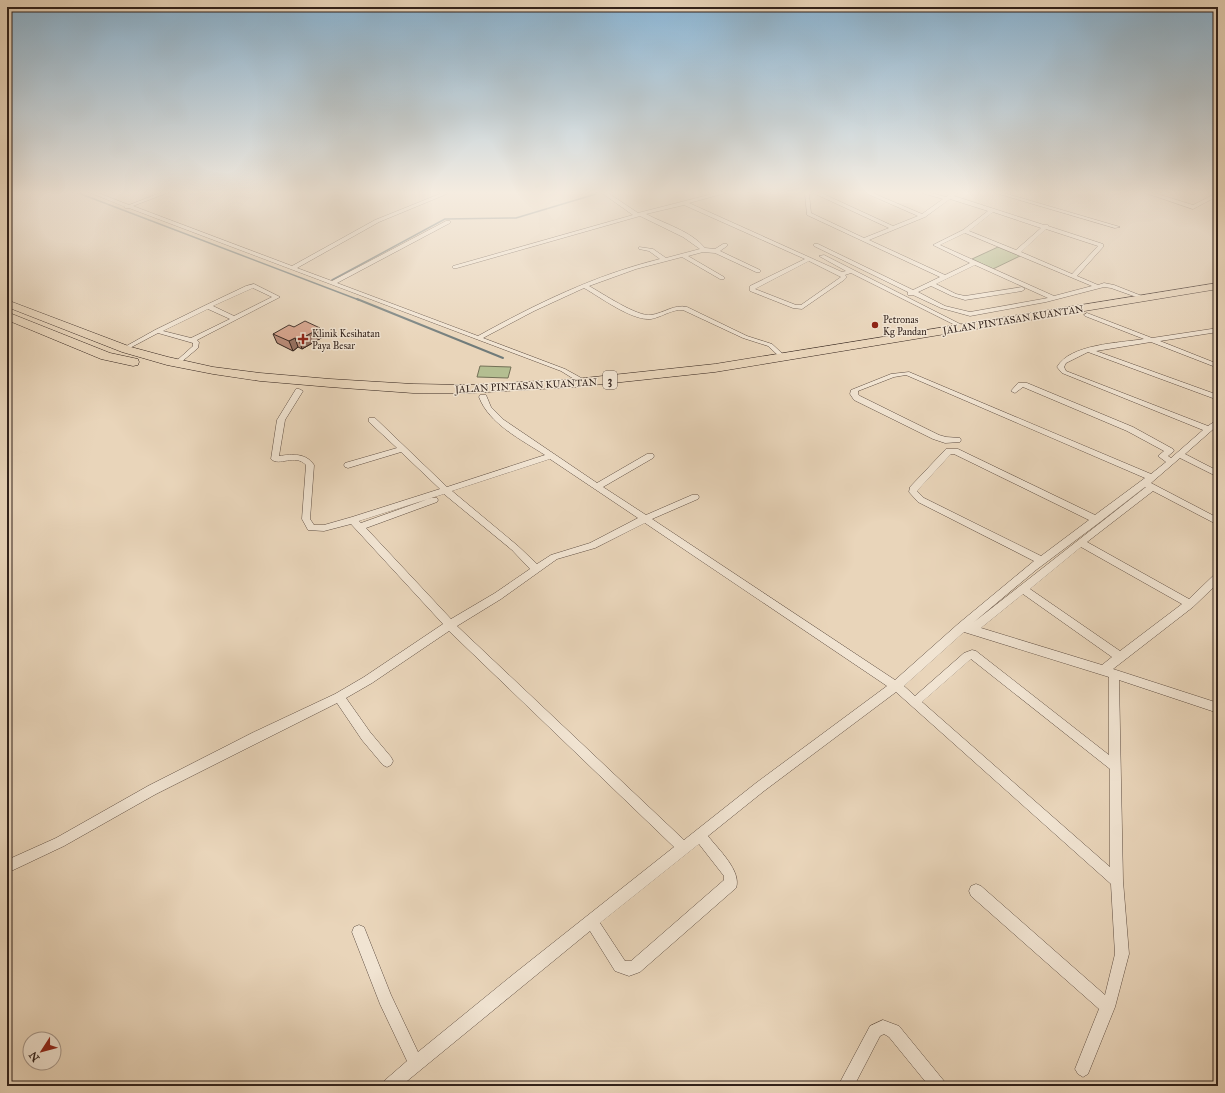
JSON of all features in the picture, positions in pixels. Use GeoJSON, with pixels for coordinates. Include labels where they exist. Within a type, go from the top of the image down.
{"type":"FeatureCollection","features":[{"type":"Feature","properties":{"kind":"highway","name":"JALAN PINTASAN KUANTAN"},"geometry":{"type":"LineString","coordinates":[[7,302],[124,349],[177,364],[272,379],[432,389],[491,388],[648,377],[782,357],[1218,286]]}},
{"type":"Feature","properties":{"kind":"highway","name":"JALAN PINTASAN KUANTAN"},"geometry":{"type":"LineString","coordinates":[[7,316],[106,356],[212,380],[299,392],[429,398],[483,397],[548,395],[657,385],[1218,293]]}},
{"type":"Feature","properties":{"kind":"street"},"geometry":{"type":"LineString","coordinates":[[223,242],[563,370],[574,375],[582,382]]}},
{"type":"Feature","properties":{"kind":"street"},"geometry":{"type":"LineString","coordinates":[[292,268],[339,242]]}},
{"type":"Feature","properties":{"kind":"street"},"geometry":{"type":"LineString","coordinates":[[332,283],[410,242]]}},
{"type":"Feature","properties":{"kind":"street"},"geometry":{"type":"LineString","coordinates":[[455,267],[542,242]]}},
{"type":"Feature","properties":{"kind":"street"},"geometry":{"type":"LineString","coordinates":[[696,242],[702,246],[703,250]]}},
{"type":"Feature","properties":{"kind":"street"},"geometry":{"type":"LineString","coordinates":[[769,242],[842,274],[851,271]]}},
{"type":"Feature","properties":{"kind":"street"},"geometry":{"type":"LineString","coordinates":[[868,242],[944,277]]}},
{"type":"Feature","properties":{"kind":"street"},"geometry":{"type":"LineString","coordinates":[[941,242],[936,245],[971,264],[1046,300]]}},
{"type":"Feature","properties":{"kind":"street"},"geometry":{"type":"LineString","coordinates":[[991,242],[1099,286]]}},
{"type":"Feature","properties":{"kind":"street"},"geometry":{"type":"LineString","coordinates":[[1017,253],[1029,242]]}},
{"type":"Feature","properties":{"kind":"street"},"geometry":{"type":"LineString","coordinates":[[1073,276],[1101,246],[1092,242]]}},
{"type":"Feature","properties":{"kind":"street"},"geometry":{"type":"LineString","coordinates":[[716,251],[725,245]]}},
{"type":"Feature","properties":{"kind":"street"},"geometry":{"type":"LineString","coordinates":[[816,245],[943,307],[970,314],[1046,300],[1099,286],[1112,286],[1144,298]]}},
{"type":"Feature","properties":{"kind":"street"},"geometry":{"type":"LineString","coordinates":[[642,248],[651,250],[665,260]]}},
{"type":"Feature","properties":{"kind":"street"},"geometry":{"type":"LineString","coordinates":[[478,338],[519,316],[584,285],[624,271],[703,250],[716,251],[758,271]]}},
{"type":"Feature","properties":{"kind":"street"},"geometry":{"type":"LineString","coordinates":[[684,256],[722,278]]}},
{"type":"Feature","properties":{"kind":"street"},"geometry":{"type":"LineString","coordinates":[[822,256],[963,327]]}},
{"type":"Feature","properties":{"kind":"street"},"geometry":{"type":"LineString","coordinates":[[808,260],[752,287],[752,290],[795,307],[802,307],[842,279],[844,277],[842,274]]}},
{"type":"Feature","properties":{"kind":"street"},"geometry":{"type":"LineString","coordinates":[[904,297],[971,264],[1054,298]]}},
{"type":"Feature","properties":{"kind":"street"},"geometry":{"type":"LineString","coordinates":[[930,284],[954,295],[965,298],[1022,289]]}},
{"type":"Feature","properties":{"kind":"street"},"geometry":{"type":"LineString","coordinates":[[584,285],[629,310],[646,317],[657,316],[679,308],[685,308],[745,337],[770,346],[782,357]]}},
{"type":"Feature","properties":{"kind":"street"},"geometry":{"type":"LineString","coordinates":[[124,349],[157,331],[251,286],[277,297],[193,340],[157,331]]}},
{"type":"Feature","properties":{"kind":"street"},"geometry":{"type":"LineString","coordinates":[[208,306],[235,319]]}},
{"type":"Feature","properties":{"kind":"street"},"geometry":{"type":"LineString","coordinates":[[1087,315],[1218,366]]}},
{"type":"Feature","properties":{"kind":"street"},"geometry":{"type":"LineString","coordinates":[[1209,429],[1061,370],[1060,367],[1062,362],[1087,350],[1218,330]]}},
{"type":"Feature","properties":{"kind":"street"},"geometry":{"type":"LineString","coordinates":[[177,364],[196,347],[196,342],[193,340]]}},
{"type":"Feature","properties":{"kind":"street"},"geometry":{"type":"LineString","coordinates":[[1087,350],[1218,398]]}},
{"type":"Feature","properties":{"kind":"street"},"geometry":{"type":"LineString","coordinates":[[957,440],[945,440],[936,437],[857,398],[854,394],[855,390],[893,375],[907,373],[1149,483],[1218,522]]}},
{"type":"Feature","properties":{"kind":"street"},"geometry":{"type":"LineString","coordinates":[[1015,391],[1021,385],[1024,385],[1130,428],[1170,451],[1162,456],[1176,458],[1218,474]]}},
{"type":"Feature","properties":{"kind":"street"},"geometry":{"type":"LineString","coordinates":[[299,392],[282,420],[275,459],[305,459],[310,465],[306,519],[311,528],[324,528],[357,523],[551,456]]}},
{"type":"Feature","properties":{"kind":"street"},"geometry":{"type":"LineString","coordinates":[[483,397],[484,405],[491,413],[551,456],[896,686],[1117,880]]}},
{"type":"Feature","properties":{"kind":"street"},"geometry":{"type":"LineString","coordinates":[[372,420],[449,492],[515,548],[536,569]]}},
{"type":"Feature","properties":{"kind":"street"},"geometry":{"type":"LineString","coordinates":[[967,628],[1082,543],[1218,421]]}},
{"type":"Feature","properties":{"kind":"street"},"geometry":{"type":"LineString","coordinates":[[348,465],[404,449]]}},
{"type":"Feature","properties":{"kind":"street"},"geometry":{"type":"LineString","coordinates":[[1042,561],[921,500],[913,492],[913,489],[949,451],[955,451],[1096,520]]}},
{"type":"Feature","properties":{"kind":"street"},"geometry":{"type":"LineString","coordinates":[[596,487],[650,456]]}},
{"type":"Feature","properties":{"kind":"street"},"geometry":{"type":"LineString","coordinates":[[389,1086],[760,787],[896,686],[967,628],[1042,561],[1096,520],[1149,483]]}},
{"type":"Feature","properties":{"kind":"street"},"geometry":{"type":"LineString","coordinates":[[7,867],[60,842],[146,793],[249,740],[339,697],[368,680],[450,625],[498,596],[554,557],[598,544],[644,519],[694,497]]}},
{"type":"Feature","properties":{"kind":"street"},"geometry":{"type":"LineString","coordinates":[[357,523],[450,625],[684,848]]}},
{"type":"Feature","properties":{"kind":"street"},"geometry":{"type":"LineString","coordinates":[[1082,543],[1190,604]]}},
{"type":"Feature","properties":{"kind":"street"},"geometry":{"type":"LineString","coordinates":[[1083,1069],[1108,1007],[1122,954],[1117,880],[1116,766],[1108,672],[1120,657],[1190,604],[1218,577]]}},
{"type":"Feature","properties":{"kind":"street"},"geometry":{"type":"LineString","coordinates":[[1023,588],[1120,657]]}},
{"type":"Feature","properties":{"kind":"street"},"geometry":{"type":"LineString","coordinates":[[967,628],[1057,655],[1218,708]]}},
{"type":"Feature","properties":{"kind":"street"},"geometry":{"type":"LineString","coordinates":[[915,702],[972,654],[1116,766]]}},
{"type":"Feature","properties":{"kind":"street"},"geometry":{"type":"LineString","coordinates":[[339,697],[366,736],[387,761]]}},
{"type":"Feature","properties":{"kind":"street"},"geometry":{"type":"LineString","coordinates":[[591,922],[620,966],[629,969],[635,967],[731,883],[730,874],[700,835]]}},
{"type":"Feature","properties":{"kind":"street"},"geometry":{"type":"LineString","coordinates":[[976,891],[1108,1007]]}},
{"type":"Feature","properties":{"kind":"street"},"geometry":{"type":"LineString","coordinates":[[359,932],[385,999],[416,1064]]}},
{"type":"Feature","properties":{"kind":"street"},"geometry":{"type":"LineString","coordinates":[[846,1086],[875,1030],[883,1027],[894,1031],[937,1085]]}},
{"type":"Feature","properties":{"kind":"green space"},"geometry":{"type":"Polygon","coordinates":[[[998,247],[1020,256],[993,269],[972,259],[998,247]]]}},
{"type":"Feature","properties":{"kind":"green space"},"geometry":{"type":"Polygon","coordinates":[[[480,366],[511,367],[508,378],[477,377],[480,366]]]}},
{"type":"Feature","properties":{"kind":"building"},"geometry":{"type":"Polygon","coordinates":[[[305,321],[320,328],[299,340],[295,338],[289,341],[273,334],[289,325],[294,327],[305,321]]]}},
{"type":"Feature","properties":{"kind":"waterway"},"geometry":{"type":"LineString","coordinates":[[207,242],[359,300]]}},
{"type":"Feature","properties":{"kind":"waterway"},"geometry":{"type":"LineString","coordinates":[[332,280],[402,242]]}},
{"type":"Feature","properties":{"kind":"waterway"},"geometry":{"type":"LineString","coordinates":[[357,299],[503,358]]}},
{"type":"Feature","properties":{"kind":"place","name":"Petronas Kg Pandan"},"geometry":{"type":"Point","coordinates":[875,325]}},
{"type":"Feature","properties":{"kind":"place","name":"Klinik Kesihatan Paya Besar"},"geometry":{"type":"Point","coordinates":[303,339]}}]}
